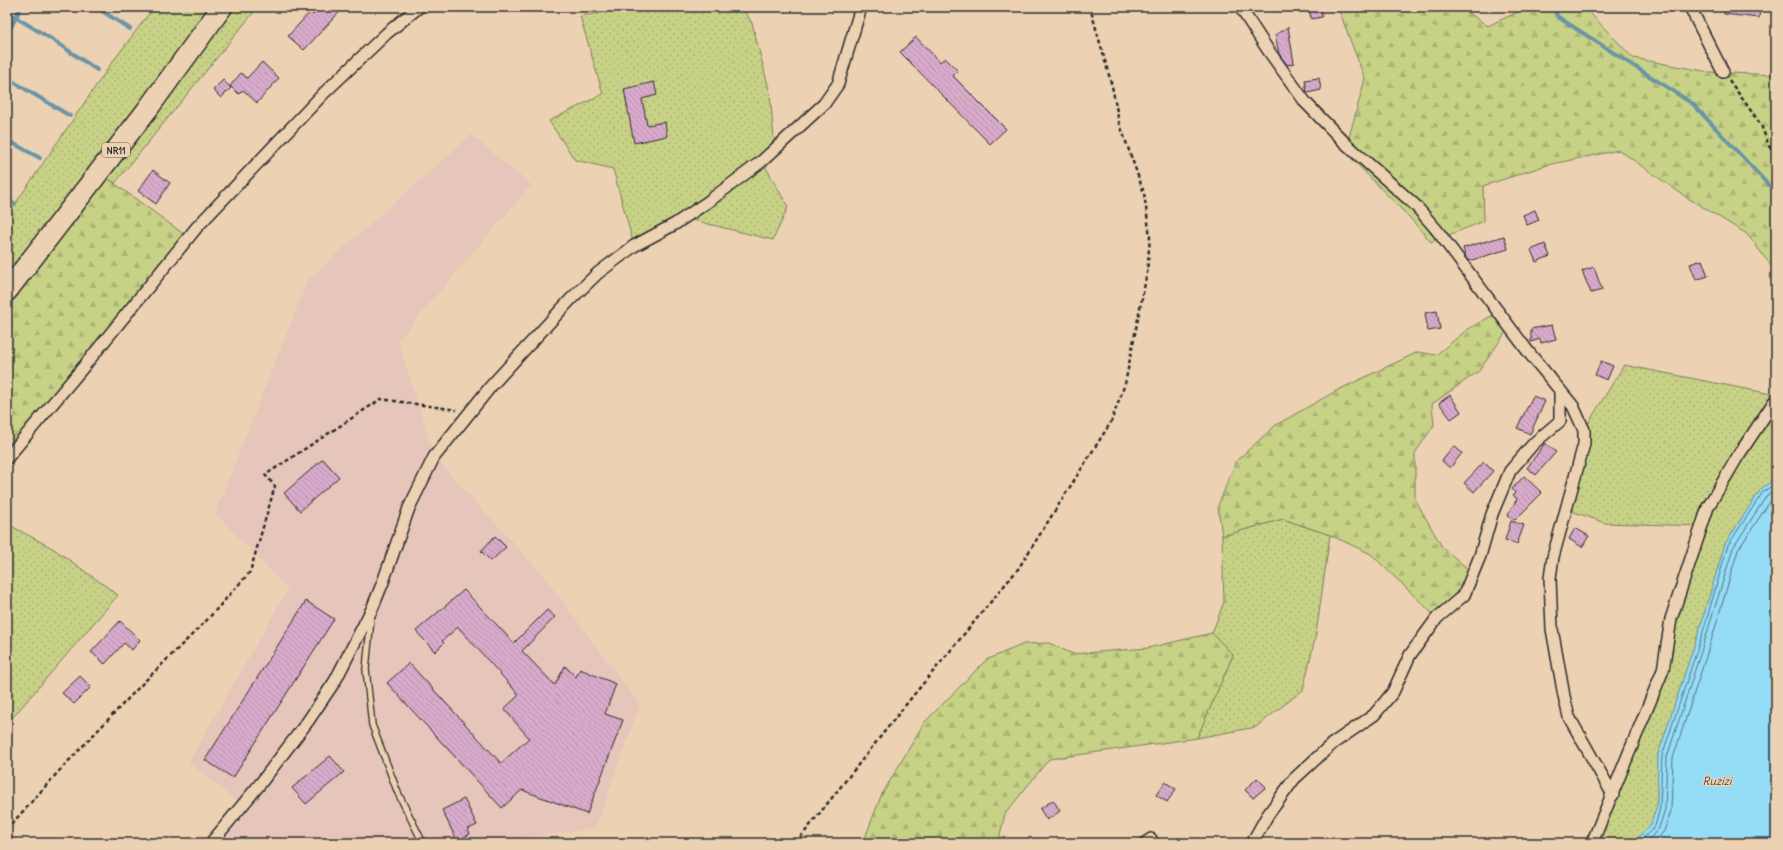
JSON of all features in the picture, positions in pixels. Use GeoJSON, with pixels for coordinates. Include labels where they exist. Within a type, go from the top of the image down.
{"type":"FeatureCollection","features":[{"type":"Feature","properties":{"kind":"highway","name":"NR11"},"geometry":{"type":"LineString","coordinates":[[7,291],[148,110],[222,7]]}},
{"type":"Feature","properties":{"kind":"street"},"geometry":{"type":"LineString","coordinates":[[7,458],[70,384],[197,227],[324,93],[387,34],[419,7]]}},
{"type":"Feature","properties":{"kind":"street"},"geometry":{"type":"LineString","coordinates":[[211,843],[260,784],[308,721],[334,681],[372,609],[409,508],[434,457],[491,386],[571,299],[598,273],[634,246],[675,224],[710,201],[762,161],[824,104],[838,84],[861,7]]}},
{"type":"Feature","properties":{"kind":"street"},"geometry":{"type":"LineString","coordinates":[[1240,7],[1268,50],[1306,103],[1345,143],[1415,205],[1436,229],[1530,354],[1573,406],[1584,430],[1584,444],[1553,558],[1550,578],[1552,629],[1564,696],[1570,716],[1613,795]]}},
{"type":"Feature","properties":{"kind":"street"},"geometry":{"type":"LineString","coordinates":[[1690,7],[1724,72]]}},
{"type":"Feature","properties":{"kind":"street"},"geometry":{"type":"LineString","coordinates":[[1252,843],[1268,816],[1294,779],[1332,744],[1374,715],[1393,692],[1410,655],[1437,618],[1464,595],[1480,556],[1492,514],[1510,471],[1534,443],[1560,421],[1560,390]]}},
{"type":"Feature","properties":{"kind":"street"},"geometry":{"type":"LineString","coordinates":[[1592,843],[1613,795],[1663,670],[1671,619],[1708,507],[1738,456],[1776,399]]}},
{"type":"Feature","properties":{"kind":"lane"},"geometry":{"type":"LineString","coordinates":[[372,609],[366,669],[372,725],[398,792],[423,843]]}},
{"type":"Feature","properties":{"kind":"path"},"geometry":{"type":"LineString","coordinates":[[796,843],[912,697],[1018,569],[1111,422],[1125,384],[1147,273],[1150,237],[1144,193],[1119,122],[1112,86],[1090,7]]}},
{"type":"Feature","properties":{"kind":"path"},"geometry":{"type":"LineString","coordinates":[[1724,72],[1761,125],[1769,146],[1776,156]]}},
{"type":"Feature","properties":{"kind":"path"},"geometry":{"type":"LineString","coordinates":[[7,829],[60,770],[143,683],[206,621],[250,572],[275,486],[265,475],[381,399],[471,411]]}},
{"type":"Feature","properties":{"kind":"shaded area"},"geometry":{"type":"Polygon","coordinates":[[[471,135],[531,185],[398,340],[434,457],[541,573],[640,705],[595,828],[485,843],[211,843],[242,805],[189,762],[288,589],[215,513],[308,280],[471,135]]]}},
{"type":"Feature","properties":{"kind":"green space"},"geometry":{"type":"Polygon","coordinates":[[[154,7],[258,7],[115,183],[99,173],[7,291],[7,216],[111,64],[154,7]]]}},
{"type":"Feature","properties":{"kind":"green space"},"geometry":{"type":"Polygon","coordinates":[[[644,7],[742,7],[752,23],[770,93],[775,151],[763,162],[788,207],[773,240],[684,218],[634,246],[613,169],[575,160],[549,121],[603,94],[580,16],[644,7]]]}},
{"type":"Feature","properties":{"kind":"green space"},"geometry":{"type":"Polygon","coordinates":[[[1335,7],[1460,7],[1488,26],[1528,7],[1584,7],[1633,58],[1709,72],[1776,75],[1776,272],[1747,234],[1686,197],[1619,150],[1547,165],[1483,186],[1484,221],[1431,242],[1410,218],[1345,152],[1365,79],[1340,13],[1335,7]]]}},
{"type":"Feature","properties":{"kind":"green space"},"geometry":{"type":"Polygon","coordinates":[[[99,172],[189,238],[7,458],[7,291],[99,172]]]}},
{"type":"Feature","properties":{"kind":"green space"},"geometry":{"type":"Polygon","coordinates":[[[1495,314],[1508,329],[1479,371],[1432,404],[1434,425],[1415,453],[1415,499],[1442,547],[1473,573],[1464,595],[1437,618],[1371,554],[1330,535],[1283,519],[1222,536],[1218,506],[1236,461],[1276,425],[1336,391],[1418,352],[1436,355],[1468,329],[1495,314]]]}},
{"type":"Feature","properties":{"kind":"green space"},"geometry":{"type":"Polygon","coordinates":[[[1624,365],[1776,395],[1776,478],[1761,489],[1725,544],[1699,631],[1658,755],[1657,806],[1651,824],[1633,843],[1592,843],[1660,678],[1700,526],[1605,523],[1566,509],[1584,430],[1624,365]]]}},
{"type":"Feature","properties":{"kind":"green space"},"geometry":{"type":"Polygon","coordinates":[[[1283,519],[1330,535],[1316,634],[1303,690],[1256,727],[1197,738],[1233,655],[1212,633],[1224,602],[1222,536],[1283,519]]]}},
{"type":"Feature","properties":{"kind":"green space"},"geometry":{"type":"Polygon","coordinates":[[[7,521],[13,527],[54,549],[118,595],[7,724],[7,521]]]}},
{"type":"Feature","properties":{"kind":"green space"},"geometry":{"type":"Polygon","coordinates":[[[1212,633],[1233,655],[1197,738],[1049,759],[1005,814],[998,843],[863,843],[881,796],[924,723],[986,660],[1024,644],[1049,643],[1073,654],[1148,648],[1212,633]]]}},
{"type":"Feature","properties":{"kind":"water","name":"Ruzizi"},"geometry":{"type":"Polygon","coordinates":[[[1776,478],[1776,843],[1633,843],[1651,824],[1657,806],[1658,755],[1699,631],[1725,544],[1761,489],[1776,478]]]}},
{"type":"Feature","properties":{"kind":"building"},"geometry":{"type":"Polygon","coordinates":[[[321,7],[344,7],[304,50],[288,36],[310,12],[313,15],[321,7]]]}},
{"type":"Feature","properties":{"kind":"building"},"geometry":{"type":"Polygon","coordinates":[[[1309,7],[1321,7],[1322,17],[1311,19],[1309,7]]]}},
{"type":"Feature","properties":{"kind":"building"},"geometry":{"type":"Polygon","coordinates":[[[1724,7],[1760,7],[1759,18],[1724,14],[1724,7]]]}},
{"type":"Feature","properties":{"kind":"building"},"geometry":{"type":"Polygon","coordinates":[[[1288,27],[1294,63],[1287,65],[1279,54],[1275,35],[1288,27]]]}},
{"type":"Feature","properties":{"kind":"building"},"geometry":{"type":"Polygon","coordinates":[[[916,37],[940,62],[945,58],[958,71],[953,76],[1006,129],[990,144],[900,52],[916,37]]]}},
{"type":"Feature","properties":{"kind":"building"},"geometry":{"type":"Polygon","coordinates":[[[262,62],[279,78],[257,103],[243,90],[239,94],[230,86],[241,73],[247,78],[262,62]]]}},
{"type":"Feature","properties":{"kind":"building"},"geometry":{"type":"Polygon","coordinates":[[[1319,78],[1321,90],[1307,93],[1305,80],[1319,78]]]}},
{"type":"Feature","properties":{"kind":"building"},"geometry":{"type":"Polygon","coordinates":[[[223,80],[231,88],[221,98],[213,90],[223,80]]]}},
{"type":"Feature","properties":{"kind":"building"},"geometry":{"type":"Polygon","coordinates":[[[654,82],[657,95],[642,99],[647,125],[665,122],[667,136],[634,143],[624,89],[654,82]]]}},
{"type":"Feature","properties":{"kind":"building"},"geometry":{"type":"Polygon","coordinates":[[[153,170],[170,183],[156,204],[138,191],[153,170]]]}},
{"type":"Feature","properties":{"kind":"building"},"geometry":{"type":"Polygon","coordinates":[[[1535,210],[1539,220],[1527,225],[1523,215],[1535,210]]]}},
{"type":"Feature","properties":{"kind":"building"},"geometry":{"type":"Polygon","coordinates":[[[1504,236],[1508,249],[1469,261],[1466,258],[1463,248],[1504,236]]]}},
{"type":"Feature","properties":{"kind":"building"},"geometry":{"type":"Polygon","coordinates":[[[1545,244],[1550,256],[1536,262],[1531,250],[1545,244]]]}},
{"type":"Feature","properties":{"kind":"building"},"geometry":{"type":"Polygon","coordinates":[[[1702,260],[1708,276],[1696,280],[1690,264],[1702,260]]]}},
{"type":"Feature","properties":{"kind":"building"},"geometry":{"type":"Polygon","coordinates":[[[1594,267],[1602,290],[1591,293],[1582,271],[1594,267]]]}},
{"type":"Feature","properties":{"kind":"building"},"geometry":{"type":"Polygon","coordinates":[[[1437,311],[1440,329],[1428,331],[1425,313],[1437,311]]]}},
{"type":"Feature","properties":{"kind":"building"},"geometry":{"type":"Polygon","coordinates":[[[1552,325],[1556,339],[1541,343],[1540,339],[1531,342],[1531,329],[1552,325]]]}},
{"type":"Feature","properties":{"kind":"building"},"geometry":{"type":"Polygon","coordinates":[[[1601,361],[1613,366],[1607,380],[1595,375],[1601,361]]]}},
{"type":"Feature","properties":{"kind":"building"},"geometry":{"type":"Polygon","coordinates":[[[1450,395],[1461,412],[1451,419],[1439,403],[1450,395]]]}},
{"type":"Feature","properties":{"kind":"building"},"geometry":{"type":"Polygon","coordinates":[[[1533,396],[1545,401],[1530,434],[1517,428],[1533,396]]]}},
{"type":"Feature","properties":{"kind":"building"},"geometry":{"type":"Polygon","coordinates":[[[1545,443],[1556,452],[1536,475],[1527,468],[1545,443]]]}},
{"type":"Feature","properties":{"kind":"building"},"geometry":{"type":"Polygon","coordinates":[[[1454,446],[1462,453],[1450,468],[1442,461],[1454,446]]]}},
{"type":"Feature","properties":{"kind":"building"},"geometry":{"type":"Polygon","coordinates":[[[323,459],[339,477],[300,511],[284,493],[323,459]]]}},
{"type":"Feature","properties":{"kind":"building"},"geometry":{"type":"Polygon","coordinates":[[[1484,462],[1493,471],[1474,492],[1464,483],[1484,462]]]}},
{"type":"Feature","properties":{"kind":"building"},"geometry":{"type":"Polygon","coordinates":[[[1524,476],[1542,493],[1515,520],[1507,516],[1517,499],[1513,495],[1515,493],[1512,489],[1524,476]]]}},
{"type":"Feature","properties":{"kind":"building"},"geometry":{"type":"Polygon","coordinates":[[[1511,521],[1524,525],[1517,544],[1505,540],[1511,521]]]}},
{"type":"Feature","properties":{"kind":"building"},"geometry":{"type":"Polygon","coordinates":[[[1575,528],[1589,536],[1582,547],[1569,539],[1575,528]]]}},
{"type":"Feature","properties":{"kind":"building"},"geometry":{"type":"Polygon","coordinates":[[[495,536],[506,547],[491,561],[481,551],[495,536]]]}},
{"type":"Feature","properties":{"kind":"building"},"geometry":{"type":"Polygon","coordinates":[[[464,590],[514,643],[547,610],[555,617],[522,651],[555,685],[565,666],[576,677],[580,669],[616,684],[605,714],[623,720],[587,814],[522,790],[502,808],[387,683],[409,663],[501,763],[529,738],[504,709],[519,695],[458,627],[442,641],[444,643],[435,652],[416,631],[464,590]]]}},
{"type":"Feature","properties":{"kind":"building"},"geometry":{"type":"Polygon","coordinates":[[[306,601],[334,619],[233,778],[205,760],[306,601]]]}},
{"type":"Feature","properties":{"kind":"building"},"geometry":{"type":"Polygon","coordinates":[[[120,621],[140,640],[132,650],[124,643],[105,664],[91,652],[120,621]]]}},
{"type":"Feature","properties":{"kind":"building"},"geometry":{"type":"Polygon","coordinates":[[[80,676],[91,687],[74,704],[62,693],[80,676]]]}},
{"type":"Feature","properties":{"kind":"building"},"geometry":{"type":"Polygon","coordinates":[[[330,756],[344,772],[306,804],[292,788],[330,756]]]}},
{"type":"Feature","properties":{"kind":"building"},"geometry":{"type":"Polygon","coordinates":[[[1257,778],[1266,787],[1253,798],[1245,790],[1257,778]]]}},
{"type":"Feature","properties":{"kind":"building"},"geometry":{"type":"Polygon","coordinates":[[[1165,782],[1176,789],[1167,802],[1156,795],[1165,782]]]}},
{"type":"Feature","properties":{"kind":"building"},"geometry":{"type":"Polygon","coordinates":[[[464,799],[477,825],[468,829],[470,834],[457,841],[442,810],[464,799]]]}},
{"type":"Feature","properties":{"kind":"building"},"geometry":{"type":"Polygon","coordinates":[[[1053,800],[1060,811],[1047,820],[1040,809],[1053,800]]]}},
{"type":"Feature","properties":{"kind":"waterway"},"geometry":{"type":"LineString","coordinates":[[7,35],[21,7]]}},
{"type":"Feature","properties":{"kind":"waterway"},"geometry":{"type":"LineString","coordinates":[[96,7],[130,29]]}},
{"type":"Feature","properties":{"kind":"waterway"},"geometry":{"type":"LineString","coordinates":[[1553,7],[1558,17],[1693,104],[1776,193]]}},
{"type":"Feature","properties":{"kind":"waterway"},"geometry":{"type":"LineString","coordinates":[[7,12],[53,40],[97,70]]}},
{"type":"Feature","properties":{"kind":"waterway"},"geometry":{"type":"LineString","coordinates":[[7,78],[70,116]]}},
{"type":"Feature","properties":{"kind":"waterway"},"geometry":{"type":"LineString","coordinates":[[7,140],[40,158]]}},
{"type":"Feature","properties":{"kind":"waterway"},"geometry":{"type":"LineString","coordinates":[[7,199],[15,204]]}}]}
